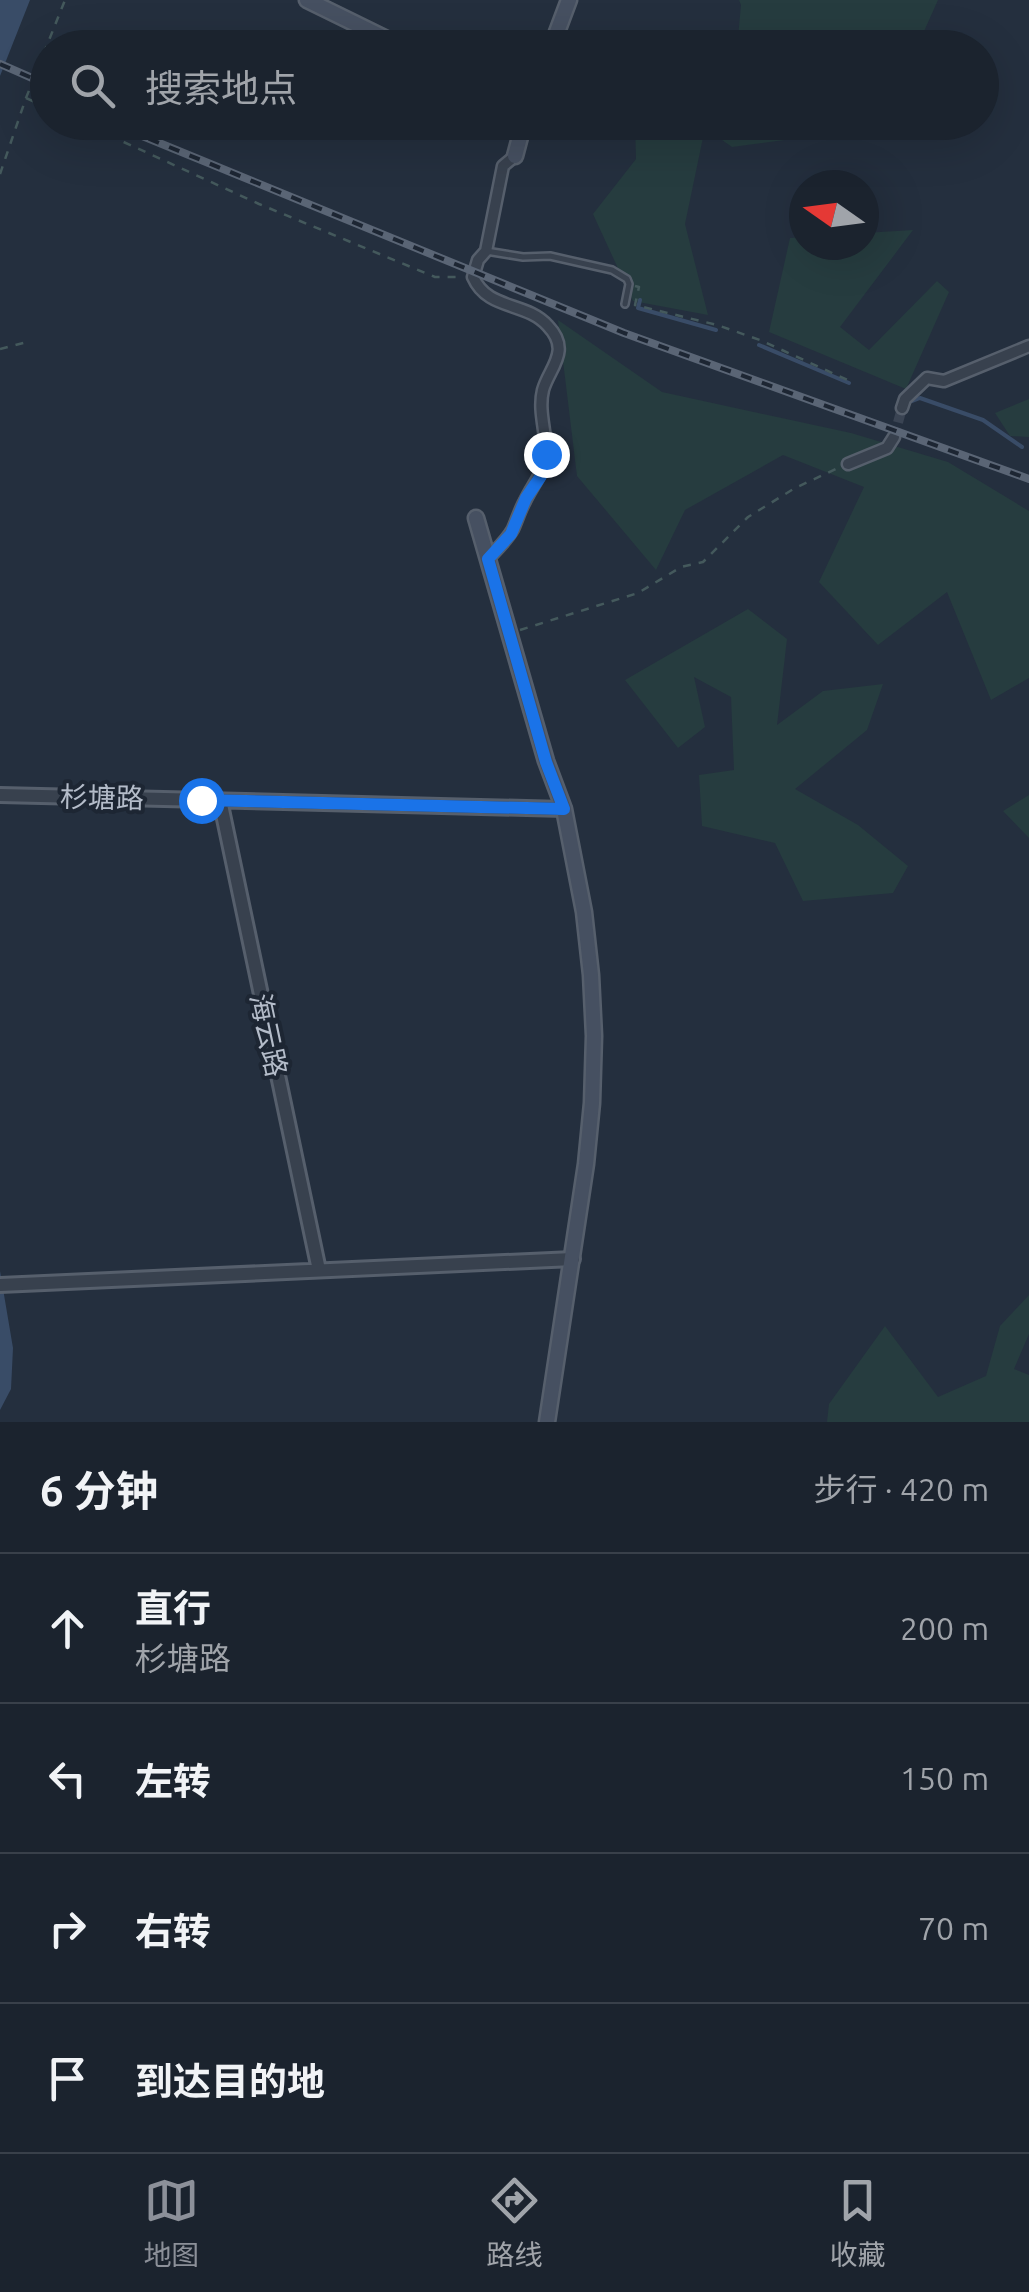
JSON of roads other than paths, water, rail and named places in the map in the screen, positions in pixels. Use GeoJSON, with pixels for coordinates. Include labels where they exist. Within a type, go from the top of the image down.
{"type":"FeatureCollection","features":[{"type":"Feature","properties":{"kind":"main road"},"geometry":{"type":"LineString","coordinates":[[307,0],[368,30]]}},
{"type":"Feature","properties":{"kind":"main road"},"geometry":{"type":"LineString","coordinates":[[557,30],[569,0]]}},
{"type":"Feature","properties":{"kind":"main road"},"geometry":{"type":"LineString","coordinates":[[515,156],[519,140]]}},
{"type":"Feature","properties":{"kind":"main road"},"geometry":{"type":"LineString","coordinates":[[476,518],[546,762],[564,809],[584,912],[591,975],[592,1103],[547,1422]]}},
{"type":"Feature","properties":{"kind":"street"},"geometry":{"type":"LineString","coordinates":[[488,559],[511,534],[526,498],[541,476],[546,454],[541,402],[559,347],[549,326],[529,313],[494,300],[478,289],[472,277],[486,251],[503,166],[515,156]]}},
{"type":"Feature","properties":{"kind":"street"},"geometry":{"type":"LineString","coordinates":[[902,408],[926,378],[944,381],[1029,346]]}},
{"type":"Feature","properties":{"kind":"street"},"geometry":{"type":"LineString","coordinates":[[848,464],[887,448],[894,437]]}},
{"type":"Feature","properties":{"kind":"street","name":"杉塘路"},"geometry":{"type":"LineString","coordinates":[[0,795],[564,809]]}},
{"type":"Feature","properties":{"kind":"street","name":"海云路"},"geometry":{"type":"LineString","coordinates":[[220,800],[319,1270]]}},
{"type":"Feature","properties":{"kind":"street"},"geometry":{"type":"LineString","coordinates":[[0,1286],[573,1259]]}},
{"type":"Feature","properties":{"kind":"lane"},"geometry":{"type":"LineString","coordinates":[[486,251],[523,257],[550,256],[612,270],[628,279],[625,304]]}},
{"type":"Feature","properties":{"kind":"water"},"geometry":{"type":"Polygon","coordinates":[[[0,0],[30,0],[0,76],[0,0]]]}},
{"type":"Feature","properties":{"kind":"water"},"geometry":{"type":"Polygon","coordinates":[[[0,1271],[13,1348],[11,1389],[0,1410],[0,1271]]]}},
{"type":"Feature","properties":{"kind":"waterway"},"geometry":{"type":"LineString","coordinates":[[640,300],[638,308],[716,330]]}},
{"type":"Feature","properties":{"kind":"waterway"},"geometry":{"type":"LineString","coordinates":[[759,345],[849,383]]}},
{"type":"Feature","properties":{"kind":"waterway"},"geometry":{"type":"LineString","coordinates":[[907,403],[920,398],[983,420],[1022,447]]}},
{"type":"Feature","properties":{"kind":"tunnel"},"geometry":{"type":"LineString","coordinates":[[894,437],[902,408]]}},
{"type":"Feature","properties":{"kind":"railway"},"geometry":{"type":"LineString","coordinates":[[0,64],[30,77]]}},
{"type":"Feature","properties":{"kind":"railway"},"geometry":{"type":"LineString","coordinates":[[152,140],[624,333],[1029,479]]}}]}
